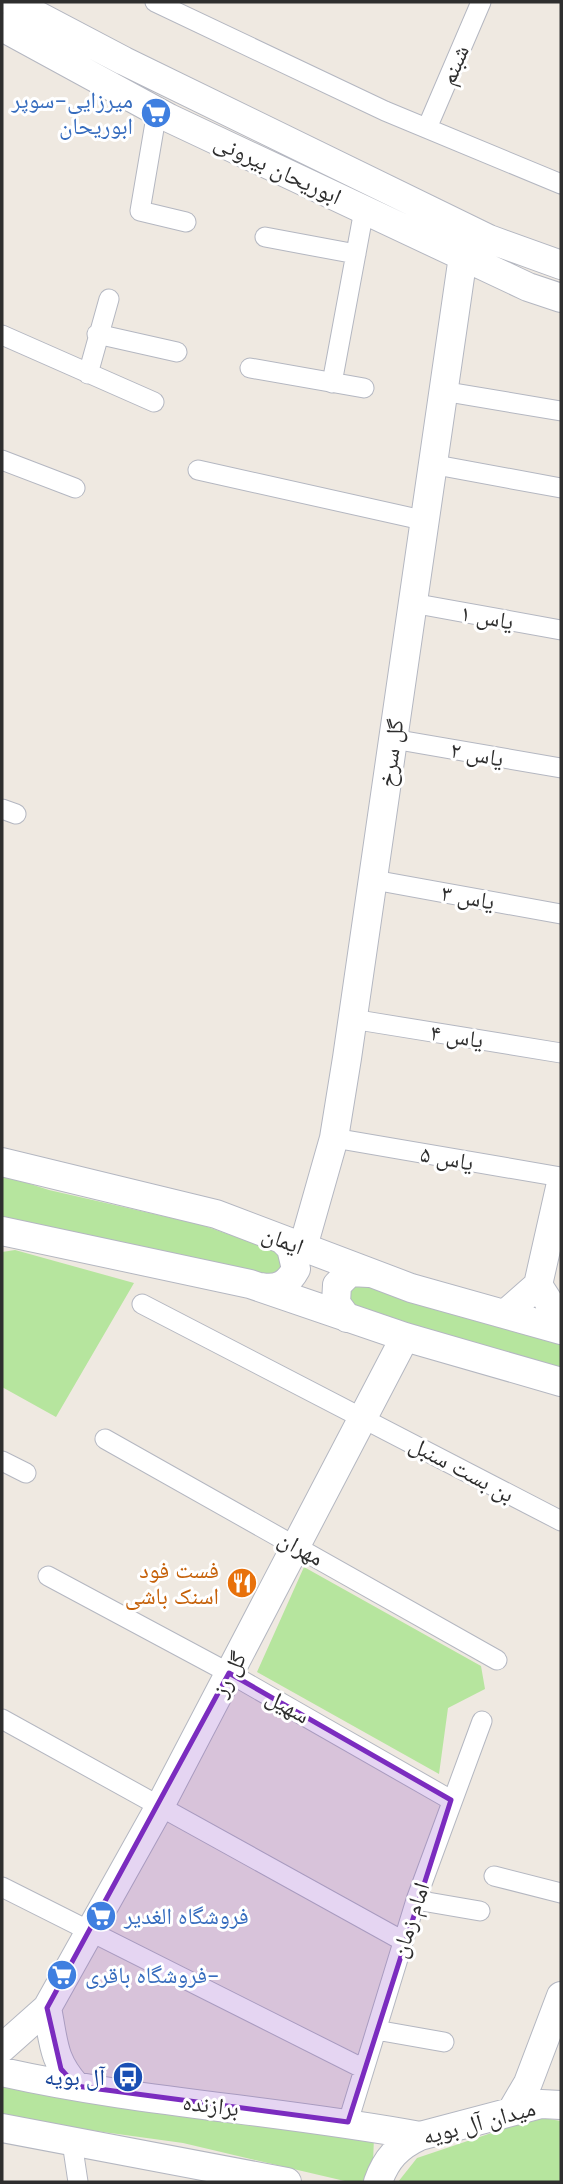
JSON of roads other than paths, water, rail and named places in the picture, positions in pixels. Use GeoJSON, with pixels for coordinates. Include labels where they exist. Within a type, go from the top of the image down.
{"type":"FeatureCollection","features":[{"type":"Feature","properties":{"kind":"main road","name":"ابوریحان بیرونی"},"geometry":{"type":"LineString","coordinates":[[12,2],[124,61],[489,239],[561,265]]}},
{"type":"Feature","properties":{"kind":"main road","name":"ابوریحان بیرونی"},"geometry":{"type":"LineString","coordinates":[[2,27],[157,111],[528,287],[561,298]]}},
{"type":"Feature","properties":{"kind":"main road","name":"گل سرخ"},"geometry":{"type":"LineString","coordinates":[[293,1244],[334,1138],[374,880],[422,520],[463,256]]}},
{"type":"Feature","properties":{"kind":"main road","name":"ایمان"},"geometry":{"type":"LineString","coordinates":[[2,1162],[216,1214],[411,1288],[561,1330]]}},
{"type":"Feature","properties":{"kind":"main road"},"geometry":{"type":"LineString","coordinates":[[505,1314],[538,1285],[561,1183]]}},
{"type":"Feature","properties":{"kind":"main road"},"geometry":{"type":"LineString","coordinates":[[2,1231],[261,1287],[405,1337],[561,1382]]}},
{"type":"Feature","properties":{"kind":"main road"},"geometry":{"type":"LineString","coordinates":[[261,1287],[283,1286],[296,1269],[291,1248],[293,1244]]}},
{"type":"Feature","properties":{"kind":"main road"},"geometry":{"type":"LineString","coordinates":[[347,1318],[335,1303],[337,1285],[351,1272],[369,1273]]}},
{"type":"Feature","properties":{"kind":"main road"},"geometry":{"type":"LineString","coordinates":[[538,1285],[561,1321]]}},
{"type":"Feature","properties":{"kind":"main road","name":"گل رز"},"geometry":{"type":"LineString","coordinates":[[2,2048],[47,2008],[160,1806],[405,1337]]}},
{"type":"Feature","properties":{"kind":"main road"},"geometry":{"type":"LineString","coordinates":[[511,2112],[533,2072],[561,1996]]}},
{"type":"Feature","properties":{"kind":"main road"},"geometry":{"type":"LineString","coordinates":[[47,2008],[53,2049],[61,2069],[76,2086]]}},
{"type":"Feature","properties":{"kind":"main road","name":"برازنده"},"geometry":{"type":"LineString","coordinates":[[2,2072],[76,2086],[348,2122],[420,2136]]}},
{"type":"Feature","properties":{"kind":"main road","name":"میدان آل بویه"},"geometry":{"type":"LineString","coordinates":[[378,2182],[391,2156],[404,2144],[420,2136],[541,2104],[561,2105]]}},
{"type":"Feature","properties":{"kind":"main road"},"geometry":{"type":"LineString","coordinates":[[2,2128],[279,2181]]}},
{"type":"Feature","properties":{"kind":"street"},"geometry":{"type":"LineString","coordinates":[[155,2],[187,9],[427,128],[561,184]]}},
{"type":"Feature","properties":{"kind":"street","name":"شبنم"},"geometry":{"type":"LineString","coordinates":[[427,128],[481,2]]}},
{"type":"Feature","properties":{"kind":"street"},"geometry":{"type":"LineString","coordinates":[[157,111],[140,211],[186,222]]}},
{"type":"Feature","properties":{"kind":"street"},"geometry":{"type":"LineString","coordinates":[[332,383],[364,210]]}},
{"type":"Feature","properties":{"kind":"street"},"geometry":{"type":"LineString","coordinates":[[265,237],[356,254]]}},
{"type":"Feature","properties":{"kind":"street"},"geometry":{"type":"LineString","coordinates":[[88,374],[97,334],[109,299]]}},
{"type":"Feature","properties":{"kind":"street"},"geometry":{"type":"LineString","coordinates":[[97,334],[177,352]]}},
{"type":"Feature","properties":{"kind":"street"},"geometry":{"type":"LineString","coordinates":[[2,335],[154,402]]}},
{"type":"Feature","properties":{"kind":"street"},"geometry":{"type":"LineString","coordinates":[[250,368],[364,388]]}},
{"type":"Feature","properties":{"kind":"street"},"geometry":{"type":"LineString","coordinates":[[442,391],[561,411]]}},
{"type":"Feature","properties":{"kind":"street"},"geometry":{"type":"LineString","coordinates":[[2,460],[75,488]]}},
{"type":"Feature","properties":{"kind":"street"},"geometry":{"type":"LineString","coordinates":[[431,464],[561,488]]}},
{"type":"Feature","properties":{"kind":"street"},"geometry":{"type":"LineString","coordinates":[[198,470],[422,520]]}},
{"type":"Feature","properties":{"kind":"street","name":"یاس ۱"},"geometry":{"type":"LineString","coordinates":[[412,603],[561,630]]}},
{"type":"Feature","properties":{"kind":"street","name":"یاس ۲"},"geometry":{"type":"LineString","coordinates":[[393,739],[561,768]]}},
{"type":"Feature","properties":{"kind":"street","name":"یاس ۳"},"geometry":{"type":"LineString","coordinates":[[374,880],[561,914]]}},
{"type":"Feature","properties":{"kind":"street","name":"یاس ۴"},"geometry":{"type":"LineString","coordinates":[[352,1019],[561,1052]]}},
{"type":"Feature","properties":{"kind":"street","name":"یاس ۵"},"geometry":{"type":"LineString","coordinates":[[334,1138],[561,1177]]}},
{"type":"Feature","properties":{"kind":"street","name":"بن بست سنبل"},"geometry":{"type":"LineString","coordinates":[[142,1304],[561,1521]]}},
{"type":"Feature","properties":{"kind":"street","name":"مهران"},"geometry":{"type":"LineString","coordinates":[[104,1439],[497,1660]]}},
{"type":"Feature","properties":{"kind":"street"},"geometry":{"type":"LineString","coordinates":[[2,1461],[26,1473]]}},
{"type":"Feature","properties":{"kind":"street","name":"سهیل"},"geometry":{"type":"LineString","coordinates":[[48,1576],[229,1673],[451,1800]]}},
{"type":"Feature","properties":{"kind":"street"},"geometry":{"type":"LineString","coordinates":[[2,1719],[403,1941]]}},
{"type":"Feature","properties":{"kind":"street","name":"امام زمان"},"geometry":{"type":"LineString","coordinates":[[348,2122],[416,1900],[482,1721]]}},
{"type":"Feature","properties":{"kind":"street"},"geometry":{"type":"LineString","coordinates":[[494,1876],[561,1893]]}},
{"type":"Feature","properties":{"kind":"street"},"geometry":{"type":"LineString","coordinates":[[2,1887],[364,2069]]}},
{"type":"Feature","properties":{"kind":"street"},"geometry":{"type":"LineString","coordinates":[[416,1900],[480,1911]]}},
{"type":"Feature","properties":{"kind":"street"},"geometry":{"type":"LineString","coordinates":[[376,2030],[444,2042]]}},
{"type":"Feature","properties":{"kind":"street"},"geometry":{"type":"LineString","coordinates":[[72,2143],[78,2182]]}},
{"type":"Feature","properties":{"kind":"place","name":"میرزایی-سوپر ابوریحان"},"geometry":{"type":"Point","coordinates":[156,113]}},
{"type":"Feature","properties":{"kind":"place","name":"فست فود اسنک باشی"},"geometry":{"type":"Point","coordinates":[242,1583]}},
{"type":"Feature","properties":{"kind":"place","name":"فروشگاه الغدیر"},"geometry":{"type":"Point","coordinates":[101,1916]}},
{"type":"Feature","properties":{"kind":"place","name":"فروشگاه باقری-"},"geometry":{"type":"Point","coordinates":[62,1975]}},
{"type":"Feature","properties":{"kind":"place","name":"آل بویه"},"geometry":{"type":"Point","coordinates":[128,2077]}}]}
